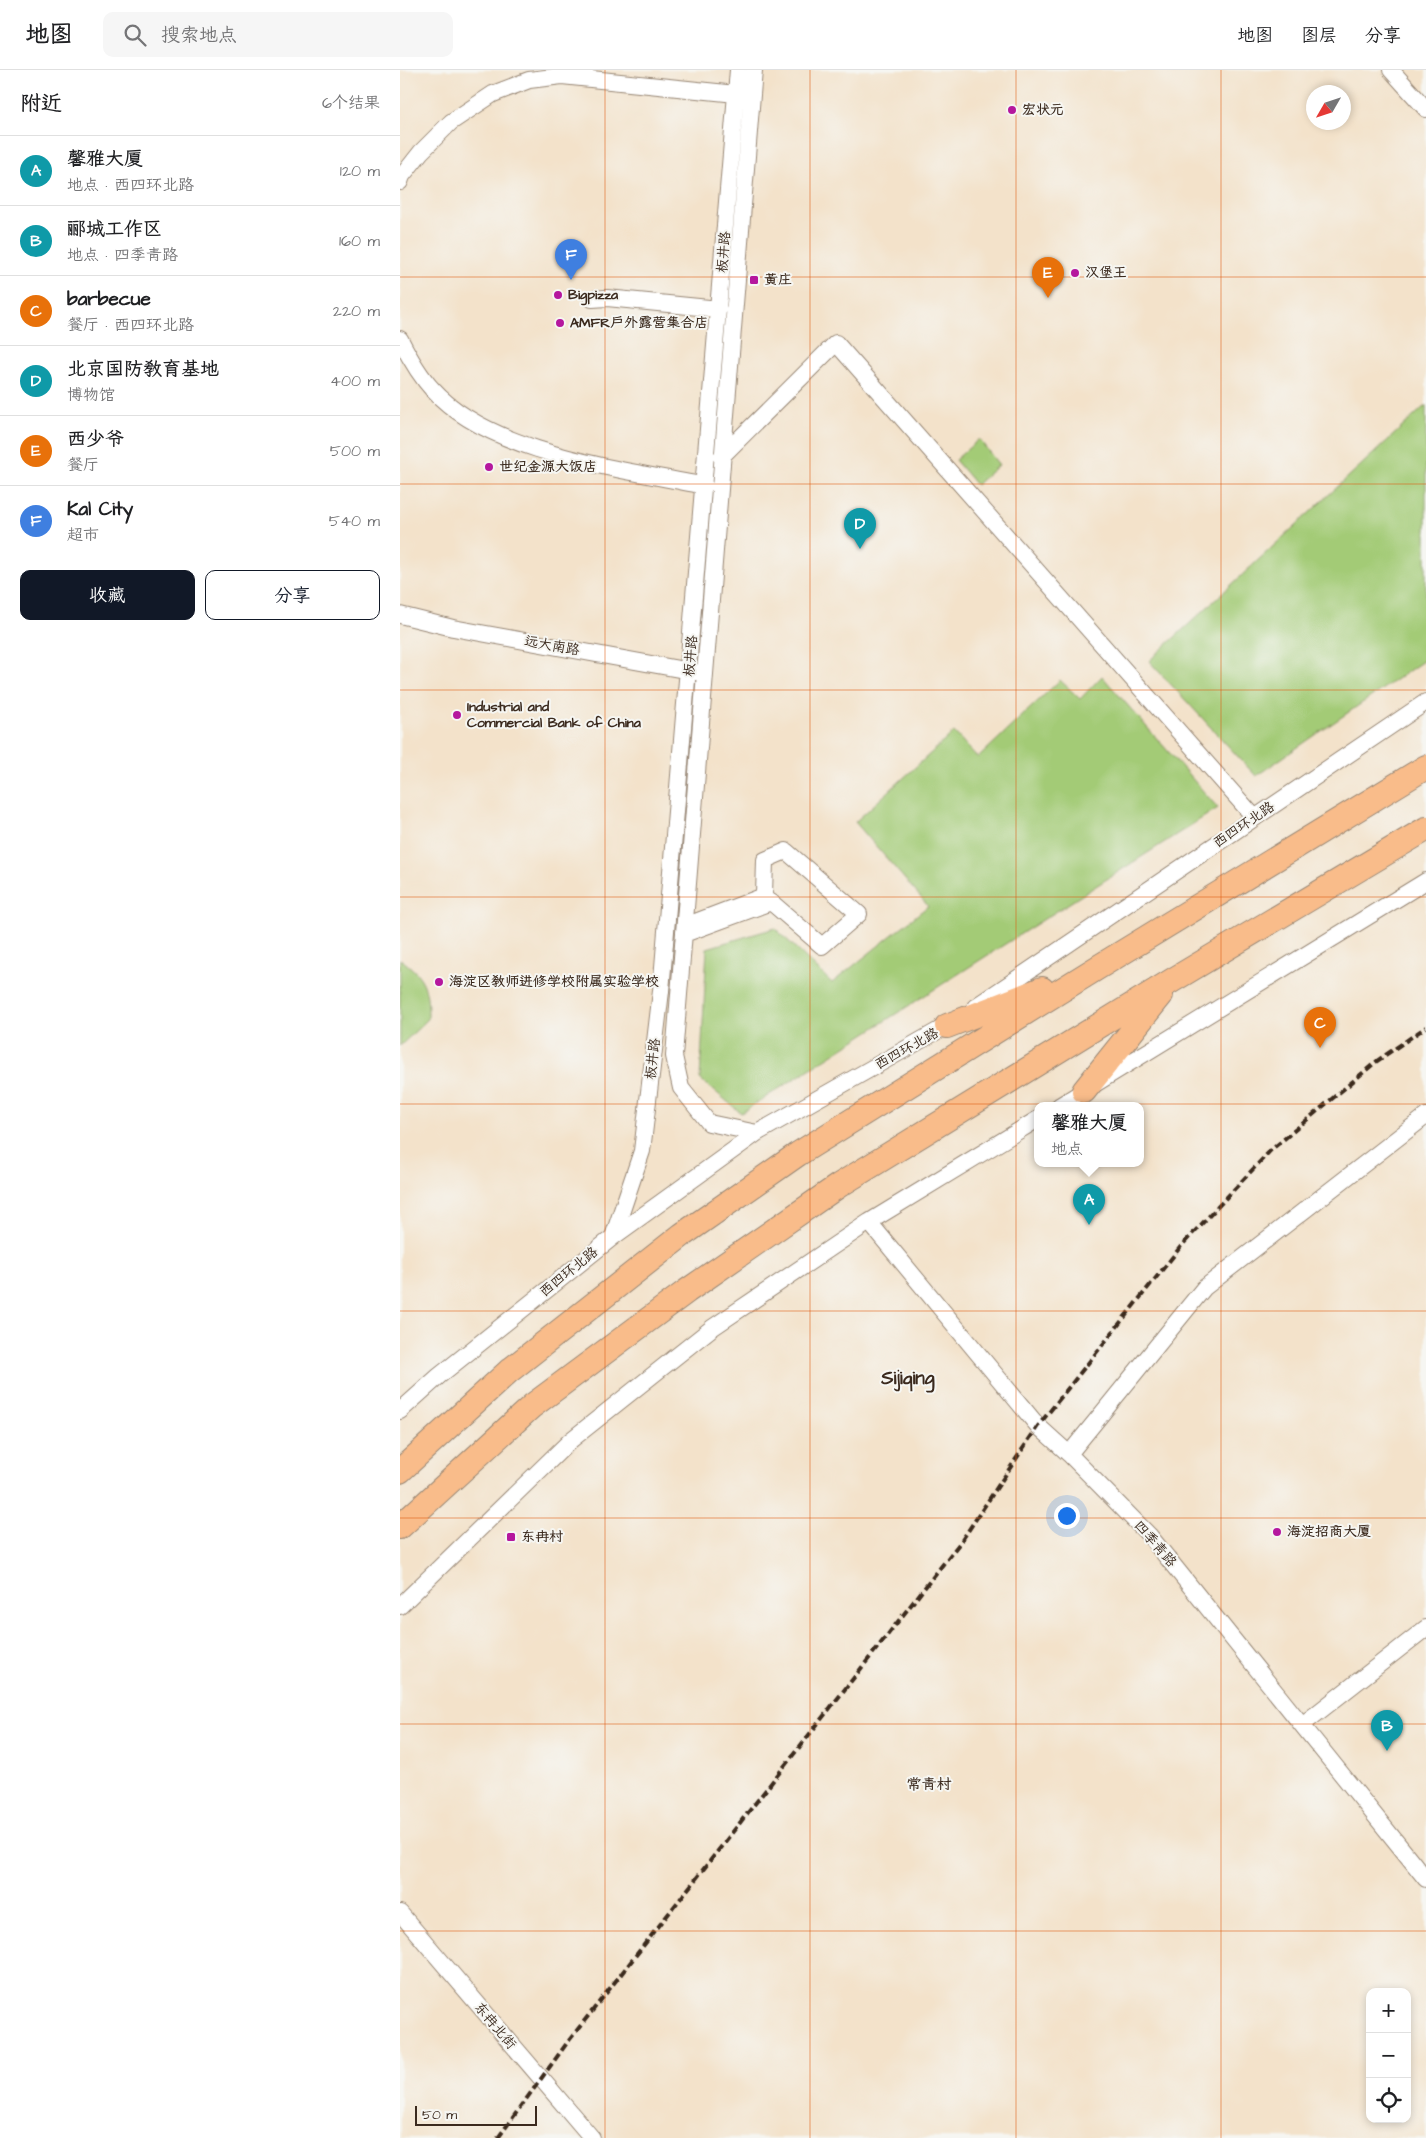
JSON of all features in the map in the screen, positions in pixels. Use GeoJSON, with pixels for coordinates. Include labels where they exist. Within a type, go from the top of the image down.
{"type":"FeatureCollection","features":[{"type":"Feature","properties":{"kind":"highway"},"geometry":{"type":"LineString","coordinates":[[400,1471],[509,1371],[682,1235],[798,1154],[1097,968],[1426,768]]}},
{"type":"Feature","properties":{"kind":"highway"},"geometry":{"type":"LineString","coordinates":[[400,1527],[532,1406],[687,1291],[838,1186],[1173,980],[1426,829]]}},
{"type":"Feature","properties":{"kind":"highway"},"geometry":{"type":"LineString","coordinates":[[947,1026],[1097,968]]}},
{"type":"Feature","properties":{"kind":"highway"},"geometry":{"type":"LineString","coordinates":[[1084,1091],[1173,980]]}},
{"type":"Feature","properties":{"kind":"street","name":"板井路"},"geometry":{"type":"LineString","coordinates":[[613,1237],[642,1151],[697,673],[704,486],[738,70]]}},
{"type":"Feature","properties":{"kind":"street"},"geometry":{"type":"LineString","coordinates":[[754,70],[724,455],[697,673],[684,930],[674,1056],[680,1088],[709,1122],[757,1133]]}},
{"type":"Feature","properties":{"kind":"street"},"geometry":{"type":"LineString","coordinates":[[1391,70],[1426,109]]}},
{"type":"Feature","properties":{"kind":"street"},"geometry":{"type":"LineString","coordinates":[[400,182],[402,176],[421,152],[451,122],[493,94],[529,80],[562,76],[736,94]]}},
{"type":"Feature","properties":{"kind":"street"},"geometry":{"type":"LineString","coordinates":[[592,299],[607,298],[719,309]]}},
{"type":"Feature","properties":{"kind":"street"},"geometry":{"type":"LineString","coordinates":[[400,339],[410,360],[433,390],[449,404],[478,424],[552,454],[704,486]]}},
{"type":"Feature","properties":{"kind":"street"},"geometry":{"type":"LineString","coordinates":[[706,468],[724,455],[836,343],[1256,818]]}},
{"type":"Feature","properties":{"kind":"street","name":"远大南路"},"geometry":{"type":"LineString","coordinates":[[400,614],[453,628],[697,673]]}},
{"type":"Feature","properties":{"kind":"street","name":"西四环北路"},"geometry":{"type":"LineString","coordinates":[[400,1411],[439,1376],[613,1237],[757,1133],[947,1026],[1426,702]]}},
{"type":"Feature","properties":{"kind":"street"},"geometry":{"type":"LineString","coordinates":[[786,851],[858,914],[822,946],[771,902],[684,930],[764,896],[765,860],[786,851]]}},
{"type":"Feature","properties":{"kind":"street"},"geometry":{"type":"LineString","coordinates":[[1066,1102],[1426,880]]}},
{"type":"Feature","properties":{"kind":"street"},"geometry":{"type":"LineString","coordinates":[[1069,1454],[1204,1288],[1426,1116]]}},
{"type":"Feature","properties":{"kind":"street"},"geometry":{"type":"LineString","coordinates":[[400,1606],[571,1440],[712,1328],[869,1222],[1034,1121]]}},
{"type":"Feature","properties":{"kind":"street","name":"四季青路"},"geometry":{"type":"LineString","coordinates":[[869,1222],[1038,1426],[1069,1454],[1149,1535],[1426,1880]]}},
{"type":"Feature","properties":{"kind":"street"},"geometry":{"type":"LineString","coordinates":[[1302,1725],[1426,1628]]}},
{"type":"Feature","properties":{"kind":"street","name":"东冉北街"},"geometry":{"type":"LineString","coordinates":[[400,1913],[592,2138]]}},
{"type":"Feature","properties":{"kind":"green space"},"geometry":{"type":"Polygon","coordinates":[[[1426,405],[1426,659],[1256,776],[1149,661],[1426,405]]]}},
{"type":"Feature","properties":{"kind":"green space"},"geometry":{"type":"Polygon","coordinates":[[[979,439],[999,465],[976,485],[955,460],[979,439]]]}},
{"type":"Feature","properties":{"kind":"green space"},"geometry":{"type":"Polygon","coordinates":[[[1102,676],[1218,808],[741,1113],[700,1079],[707,948],[775,928],[832,983],[928,906],[855,822],[954,732],[978,758],[1060,680],[1080,699],[1102,676]]]}},
{"type":"Feature","properties":{"kind":"green space"},"geometry":{"type":"Polygon","coordinates":[[[400,959],[415,972],[424,984],[428,1019],[400,1046],[400,959]]]}},
{"type":"Feature","properties":{"kind":"railway"},"geometry":{"type":"LineString","coordinates":[[498,2138],[567,2043],[962,1540],[1038,1426],[1182,1245],[1271,1150],[1377,1061],[1426,1027]]}},
{"type":"Feature","properties":{"kind":"place","name":"宏状元"},"geometry":{"type":"Point","coordinates":[1012,110]}},
{"type":"Feature","properties":{"kind":"place","name":"汉堡王"},"geometry":{"type":"Point","coordinates":[1075,273]}},
{"type":"Feature","properties":{"kind":"place","name":"Kal City"},"geometry":{"type":"Point","coordinates":[571,280]}},
{"type":"Feature","properties":{"kind":"place","name":"黄庄"},"geometry":{"type":"Point","coordinates":[754,280]}},
{"type":"Feature","properties":{"kind":"place","name":"Bigpizza"},"geometry":{"type":"Point","coordinates":[558,295]}},
{"type":"Feature","properties":{"kind":"place","name":"西少爷"},"geometry":{"type":"Point","coordinates":[1048,298]}},
{"type":"Feature","properties":{"kind":"place","name":"AMFR户外露营集合店"},"geometry":{"type":"Point","coordinates":[560,323]}},
{"type":"Feature","properties":{"kind":"place","name":"世纪金源大饭店"},"geometry":{"type":"Point","coordinates":[489,467]}},
{"type":"Feature","properties":{"kind":"place","name":"北京国防教育基地"},"geometry":{"type":"Point","coordinates":[860,549]}},
{"type":"Feature","properties":{"kind":"place","name":"Industrial and Commercial Bank of China"},"geometry":{"type":"Point","coordinates":[457,715]}},
{"type":"Feature","properties":{"kind":"place","name":"海淀区教师进修学校附属实验学校"},"geometry":{"type":"Point","coordinates":[439,982]}},
{"type":"Feature","properties":{"kind":"place","name":"barbecue"},"geometry":{"type":"Point","coordinates":[1320,1048]}},
{"type":"Feature","properties":{"kind":"place","name":"馨雅大厦"},"geometry":{"type":"Point","coordinates":[1089,1225]}},
{"type":"Feature","properties":{"kind":"place","name":"海淀招商大厦"},"geometry":{"type":"Point","coordinates":[1277,1532]}},
{"type":"Feature","properties":{"kind":"place","name":"东冉村"},"geometry":{"type":"Point","coordinates":[511,1537]}},
{"type":"Feature","properties":{"kind":"place","name":"郦城工作区"},"geometry":{"type":"Point","coordinates":[1387,1751]}},
{"type":"Feature","properties":{"kind":"district","name":"Sijiqing"},"geometry":{"type":"Point","coordinates":[908,1378]}},
{"type":"Feature","properties":{"kind":"district","name":"常青村"},"geometry":{"type":"Point","coordinates":[929,1784]}}]}
